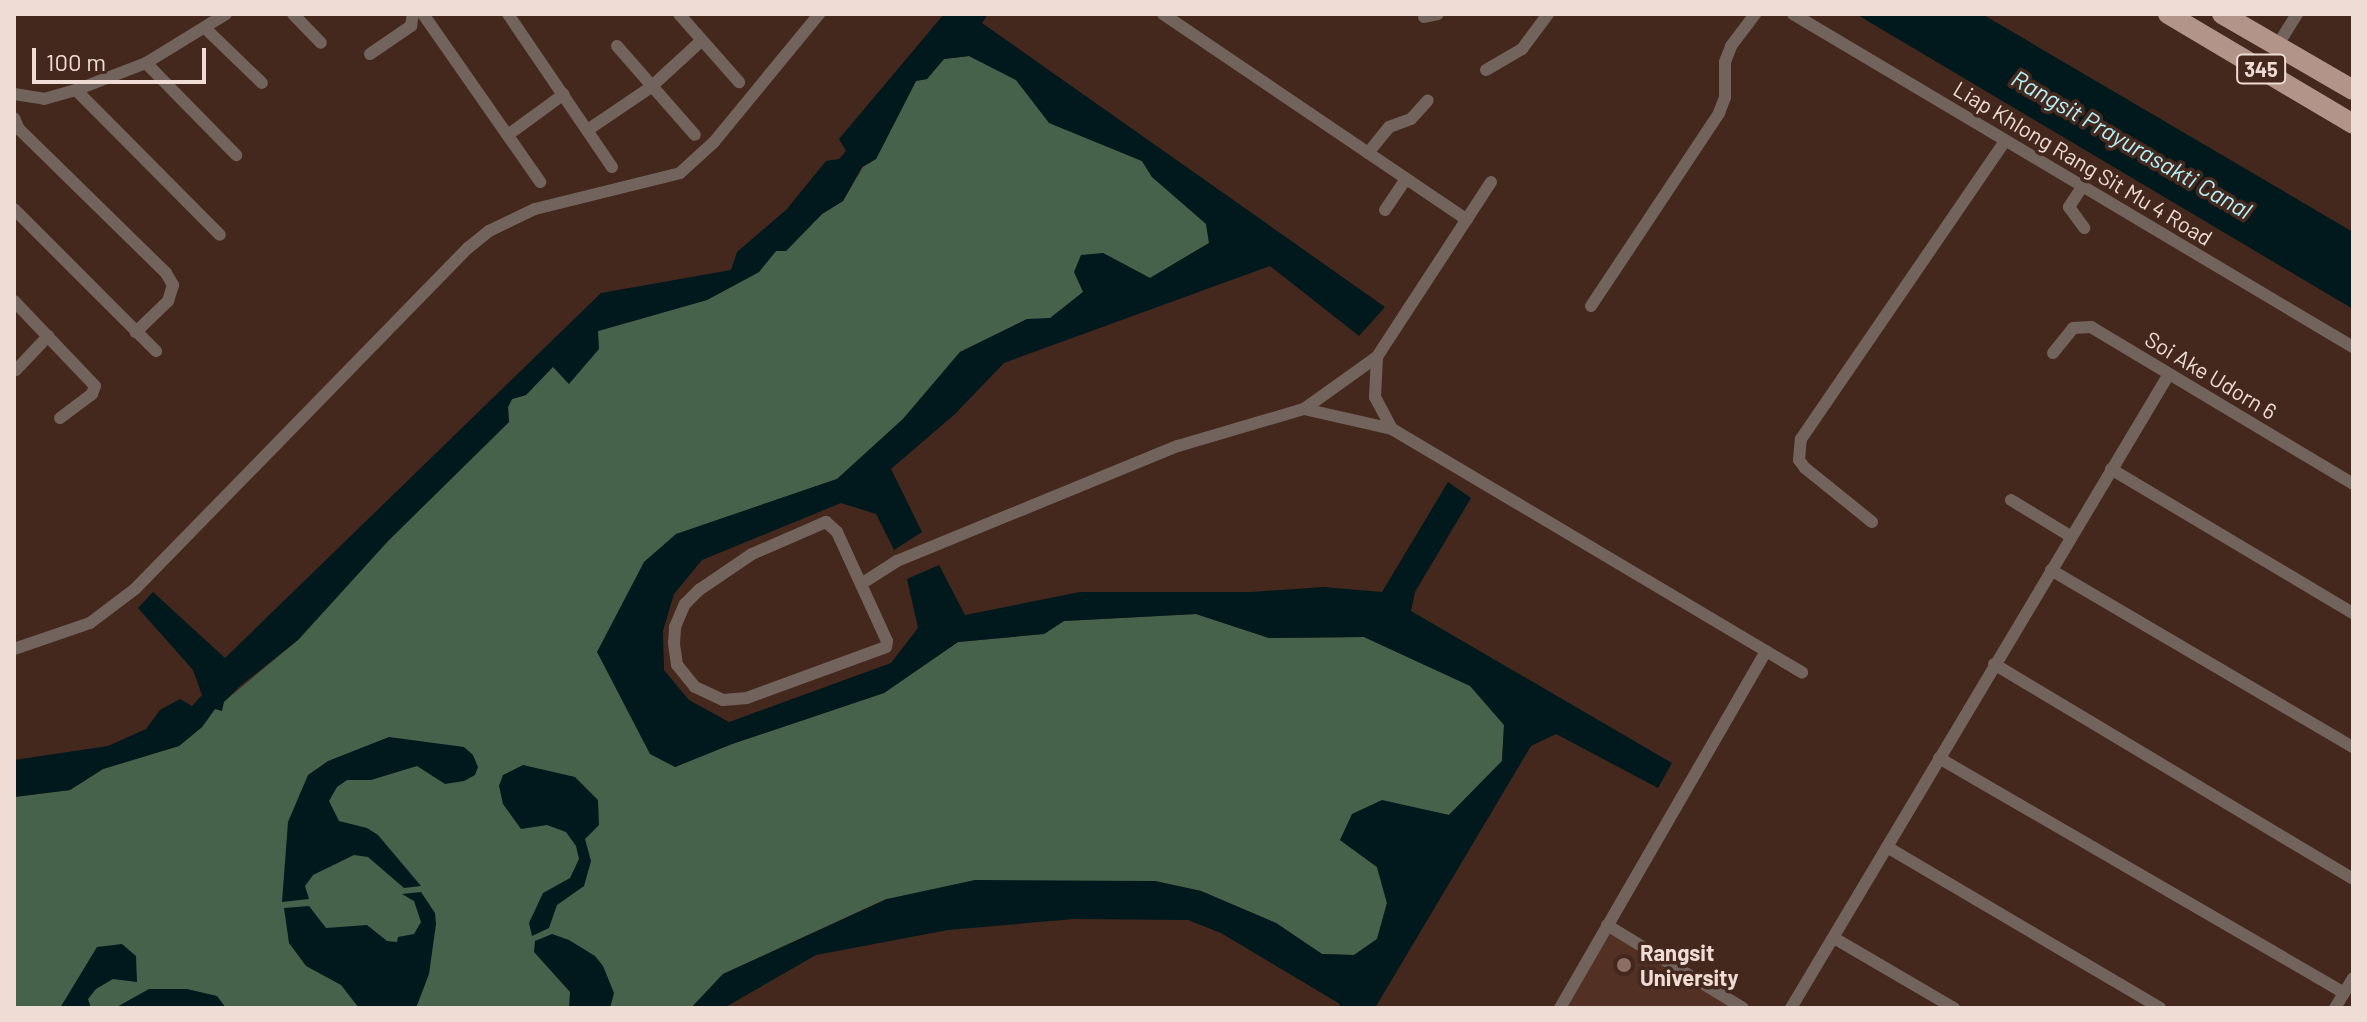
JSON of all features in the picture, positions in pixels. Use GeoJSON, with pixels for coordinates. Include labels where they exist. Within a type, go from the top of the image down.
{"type":"FeatureCollection","features":[{"type":"Feature","properties":{"kind":"main road","name":"345"},"geometry":{"type":"LineString","coordinates":[[2168,14],[2353,124]]}},
{"type":"Feature","properties":{"kind":"main road","name":"345"},"geometry":{"type":"LineString","coordinates":[[2230,16],[2353,90]]}},
{"type":"Feature","properties":{"kind":"street"},"geometry":{"type":"LineString","coordinates":[[16,98],[44,99],[146,63],[226,14]]}},
{"type":"Feature","properties":{"kind":"street"},"geometry":{"type":"LineString","coordinates":[[293,14],[321,43]]}},
{"type":"Feature","properties":{"kind":"street"},"geometry":{"type":"LineString","coordinates":[[370,54],[411,26],[413,14]]}},
{"type":"Feature","properties":{"kind":"street"},"geometry":{"type":"LineString","coordinates":[[423,14],[540,182]]}},
{"type":"Feature","properties":{"kind":"street"},"geometry":{"type":"LineString","coordinates":[[508,14],[612,167]]}},
{"type":"Feature","properties":{"kind":"street"},"geometry":{"type":"LineString","coordinates":[[679,14],[739,82]]}},
{"type":"Feature","properties":{"kind":"street"},"geometry":{"type":"LineString","coordinates":[[14,649],[90,623],[135,589],[468,248],[489,231],[535,209],[668,178],[688,166],[714,142],[819,14]]}},
{"type":"Feature","properties":{"kind":"street"},"geometry":{"type":"LineString","coordinates":[[1163,14],[1467,220]]}},
{"type":"Feature","properties":{"kind":"street"},"geometry":{"type":"LineString","coordinates":[[1424,17],[1438,14]]}},
{"type":"Feature","properties":{"kind":"street"},"geometry":{"type":"LineString","coordinates":[[1486,70],[1509,60],[1522,49],[1548,14]]}},
{"type":"Feature","properties":{"kind":"street"},"geometry":{"type":"LineString","coordinates":[[1591,306],[1719,113],[1725,97],[1725,62],[1731,46],[1755,14]]}},
{"type":"Feature","properties":{"kind":"street","name":"Liap Khlong Rang Sit Mu 4 Road"},"geometry":{"type":"LineString","coordinates":[[1793,14],[2353,347]]}},
{"type":"Feature","properties":{"kind":"street"},"geometry":{"type":"LineString","coordinates":[[2277,46],[2297,14]]}},
{"type":"Feature","properties":{"kind":"street"},"geometry":{"type":"LineString","coordinates":[[205,28],[262,83]]}},
{"type":"Feature","properties":{"kind":"street"},"geometry":{"type":"LineString","coordinates":[[589,129],[651,87],[701,41]]}},
{"type":"Feature","properties":{"kind":"street"},"geometry":{"type":"LineString","coordinates":[[617,46],[695,135]]}},
{"type":"Feature","properties":{"kind":"street"},"geometry":{"type":"LineString","coordinates":[[146,63],[236,155]]}},
{"type":"Feature","properties":{"kind":"street"},"geometry":{"type":"LineString","coordinates":[[76,90],[220,235]]}},
{"type":"Feature","properties":{"kind":"street"},"geometry":{"type":"LineString","coordinates":[[508,135],[564,94]]}},
{"type":"Feature","properties":{"kind":"street"},"geometry":{"type":"LineString","coordinates":[[1368,153],[1389,127],[1411,119],[1428,100]]}},
{"type":"Feature","properties":{"kind":"street"},"geometry":{"type":"LineString","coordinates":[[14,118],[19,129],[166,273],[173,285],[168,301],[136,332]]}},
{"type":"Feature","properties":{"kind":"street"},"geometry":{"type":"LineString","coordinates":[[1872,522],[1805,468],[1799,460],[1801,439],[2005,141]]}},
{"type":"Feature","properties":{"kind":"street"},"geometry":{"type":"LineString","coordinates":[[1385,210],[1406,179]]}},
{"type":"Feature","properties":{"kind":"street"},"geometry":{"type":"LineString","coordinates":[[861,584],[897,561],[1178,446],[1304,409],[1377,357],[1491,182]]}},
{"type":"Feature","properties":{"kind":"street"},"geometry":{"type":"LineString","coordinates":[[2082,187],[2069,207],[2084,228]]}},
{"type":"Feature","properties":{"kind":"street"},"geometry":{"type":"LineString","coordinates":[[14,209],[156,351]]}},
{"type":"Feature","properties":{"kind":"street"},"geometry":{"type":"LineString","coordinates":[[14,301],[95,386],[92,394],[60,418]]}},
{"type":"Feature","properties":{"kind":"street","name":"Soi Ake Udorn 6"},"geometry":{"type":"LineString","coordinates":[[2053,353],[2073,328],[2091,327],[2353,484]]}},
{"type":"Feature","properties":{"kind":"street"},"geometry":{"type":"LineString","coordinates":[[16,370],[48,336]]}},
{"type":"Feature","properties":{"kind":"street"},"geometry":{"type":"LineString","coordinates":[[1377,357],[1375,397],[1392,429]]}},
{"type":"Feature","properties":{"kind":"street"},"geometry":{"type":"LineString","coordinates":[[1791,1008],[2169,374]]}},
{"type":"Feature","properties":{"kind":"street"},"geometry":{"type":"LineString","coordinates":[[1304,409],[1392,429],[1802,672]]}},
{"type":"Feature","properties":{"kind":"street"},"geometry":{"type":"LineString","coordinates":[[2111,469],[2353,613]]}},
{"type":"Feature","properties":{"kind":"street"},"geometry":{"type":"LineString","coordinates":[[2011,500],[2070,536]]}},
{"type":"Feature","properties":{"kind":"street"},"geometry":{"type":"LineString","coordinates":[[826,522],[834,527],[861,584],[887,641],[882,651],[734,700],[708,696],[677,665],[675,627],[685,604],[708,582],[752,554],[826,522]]}},
{"type":"Feature","properties":{"kind":"street"},"geometry":{"type":"LineString","coordinates":[[2051,570],[2353,747]]}},
{"type":"Feature","properties":{"kind":"street"},"geometry":{"type":"LineString","coordinates":[[1560,1008],[1766,651]]}},
{"type":"Feature","properties":{"kind":"street"},"geometry":{"type":"LineString","coordinates":[[1994,664],[2353,879]]}},
{"type":"Feature","properties":{"kind":"street"},"geometry":{"type":"LineString","coordinates":[[1939,758],[2344,993]]}},
{"type":"Feature","properties":{"kind":"street"},"geometry":{"type":"LineString","coordinates":[[1887,847],[2160,1008]]}},
{"type":"Feature","properties":{"kind":"street"},"geometry":{"type":"LineString","coordinates":[[1607,925],[1734,1006]]}},
{"type":"Feature","properties":{"kind":"street"},"geometry":{"type":"LineString","coordinates":[[1834,938],[1954,1008]]}},
{"type":"Feature","properties":{"kind":"street"},"geometry":{"type":"LineString","coordinates":[[2335,1008],[2353,978]]}},
{"type":"Feature","properties":{"kind":"shaded area","name":"Rangsit University"},"geometry":{"type":"Polygon","coordinates":[[[1603,923],[1736,1008],[1554,1008],[1603,923]]]}},
{"type":"Feature","properties":{"kind":"green space"},"geometry":{"type":"Polygon","coordinates":[[[969,56],[1016,80],[1050,123],[1142,161],[1152,177],[1207,224],[1209,243],[1150,278],[1103,253],[1083,292],[1050,319],[1027,319],[960,352],[903,419],[837,479],[677,534],[644,562],[675,767],[732,744],[884,693],[958,642],[1044,634],[1064,621],[1196,614],[1269,638],[1364,637],[1471,686],[1504,725],[1502,761],[1449,815],[1382,801],[1340,840],[1377,867],[1387,903],[1377,939],[1354,955],[1322,954],[1276,923],[1201,891],[1155,881],[886,899],[723,974],[691,1008],[14,1008],[14,797],[70,790],[103,769],[179,746],[202,727],[215,709],[298,640],[388,541],[509,422],[508,407],[512,399],[526,395],[553,366],[569,384],[598,331],[707,300],[759,272],[776,251],[786,251],[822,214],[843,201],[863,167],[876,159],[916,81],[927,79],[944,59],[969,56]]]}},
{"type":"Feature","properties":{"kind":"water"},"geometry":{"type":"Polygon","coordinates":[[[944,14],[988,14],[982,23],[1385,307],[1359,336],[1270,266],[1004,363],[955,414],[891,469],[922,532],[894,550],[876,514],[841,503],[702,560],[674,594],[663,631],[664,670],[689,700],[729,722],[891,663],[918,628],[907,579],[939,565],[965,615],[1080,592],[1251,592],[1324,587],[1382,592],[1448,482],[1471,498],[1415,592],[1411,611],[1672,763],[1658,788],[1556,734],[1531,746],[1375,1008],[1338,1008],[1340,1004],[1221,933],[1188,920],[1074,919],[948,930],[816,955],[724,1008],[691,1008],[723,974],[887,899],[975,880],[1155,881],[1201,891],[1276,923],[1322,954],[1354,955],[1377,939],[1387,903],[1377,867],[1340,840],[1352,814],[1382,800],[1449,815],[1502,761],[1504,725],[1470,686],[1364,637],[1269,638],[1196,614],[1064,621],[1044,634],[958,642],[884,693],[732,744],[675,767],[650,754],[597,652],[644,562],[676,534],[837,479],[903,419],[960,352],[1027,319],[1050,318],[1083,292],[1074,272],[1081,255],[1103,253],[1150,278],[1209,243],[1206,224],[1152,177],[1142,161],[1049,123],[1016,80],[969,56],[944,59],[927,79],[916,81],[876,159],[862,167],[843,201],[822,214],[786,251],[776,251],[759,272],[707,300],[598,331],[599,349],[569,384],[553,367],[526,395],[512,399],[508,407],[509,422],[388,541],[298,640],[240,686],[224,702],[222,711],[215,709],[202,727],[179,746],[103,769],[70,790],[14,797],[14,760],[108,746],[146,729],[160,710],[180,699],[192,706],[202,695],[193,670],[138,608],[153,592],[225,658],[601,293],[731,270],[737,252],[786,210],[826,161],[839,159],[846,151],[839,139],[944,14]]]}},
{"type":"Feature","properties":{"kind":"water","name":"Rangsit Prayurasakti Canal"},"geometry":{"type":"Polygon","coordinates":[[[1856,14],[1982,14],[2353,232],[2353,309],[1856,14]]]}},
{"type":"Feature","properties":{"kind":"water"},"geometry":{"type":"Polygon","coordinates":[[[389,737],[464,747],[473,755],[478,767],[475,775],[464,781],[445,784],[417,766],[371,780],[347,780],[337,787],[329,801],[339,821],[367,828],[378,835],[421,886],[404,888],[368,857],[354,855],[313,875],[305,886],[309,899],[282,902],[288,822],[308,775],[328,761],[389,737]]]}},
{"type":"Feature","properties":{"kind":"water"},"geometry":{"type":"Polygon","coordinates":[[[523,765],[575,777],[598,800],[599,825],[585,839],[591,861],[584,886],[557,905],[549,928],[532,936],[529,923],[543,893],[570,878],[579,859],[576,846],[566,832],[547,825],[521,829],[503,804],[499,786],[503,775],[523,765]]]}},
{"type":"Feature","properties":{"kind":"water"},"geometry":{"type":"Polygon","coordinates":[[[421,892],[435,913],[436,924],[429,974],[416,1008],[359,1008],[341,985],[306,966],[289,943],[284,908],[309,906],[326,928],[367,925],[387,941],[397,942],[398,937],[414,934],[421,922],[414,901],[402,894],[421,892]]]}},
{"type":"Feature","properties":{"kind":"water"},"geometry":{"type":"Polygon","coordinates":[[[552,934],[569,940],[595,956],[603,966],[614,993],[610,1008],[569,1008],[570,992],[534,952],[535,941],[552,934]]]}},
{"type":"Feature","properties":{"kind":"water"},"geometry":{"type":"Polygon","coordinates":[[[122,944],[136,956],[137,982],[113,979],[96,989],[88,999],[91,1008],[60,1008],[97,947],[122,944]]]}},
{"type":"Feature","properties":{"kind":"water"},"geometry":{"type":"Polygon","coordinates":[[[149,989],[187,989],[217,996],[226,1008],[115,1008],[149,989]]]}},
{"type":"Feature","properties":{"kind":"place","name":"Rangsit University"},"geometry":{"type":"Point","coordinates":[1624,965]}}]}
